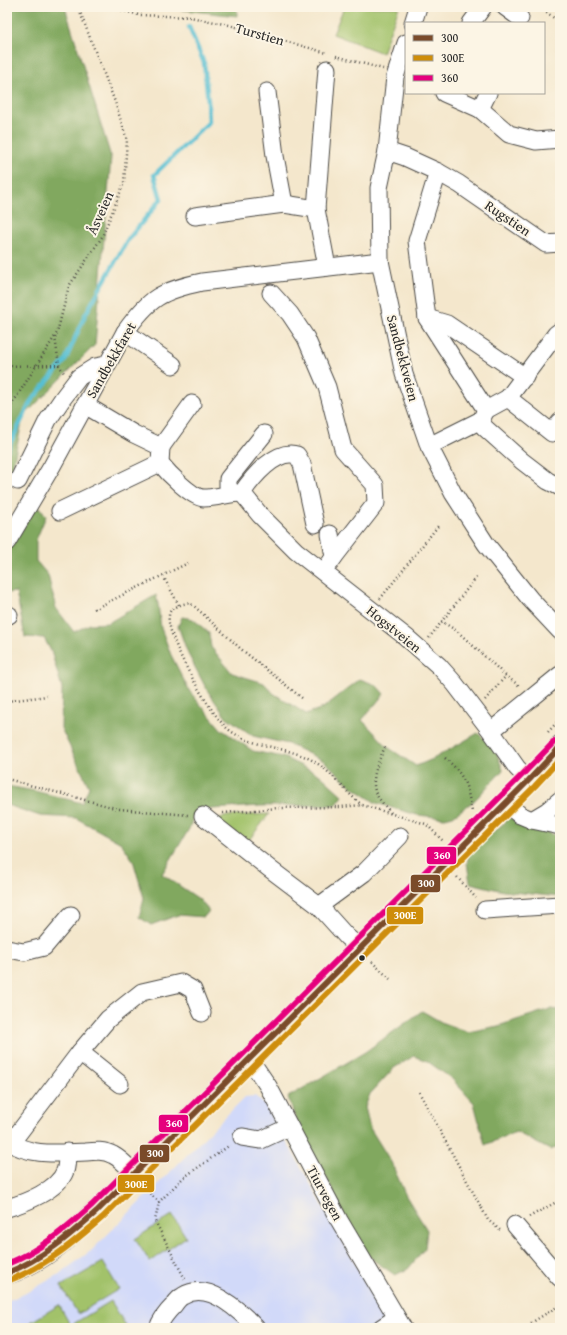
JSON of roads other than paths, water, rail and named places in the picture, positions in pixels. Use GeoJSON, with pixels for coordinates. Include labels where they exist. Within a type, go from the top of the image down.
{"type":"FeatureCollection","features":[{"type":"Feature","properties":{"kind":"main road"},"geometry":{"type":"LineString","coordinates":[[7,1273],[28,1264],[44,1254],[61,1242],[97,1211],[139,1180],[249,1058],[366,955],[453,843],[505,803],[558,751]]}},
{"type":"Feature","properties":{"kind":"street"},"geometry":{"type":"LineString","coordinates":[[413,22],[418,7]]}},
{"type":"Feature","properties":{"kind":"street"},"geometry":{"type":"LineString","coordinates":[[472,22],[483,7]]}},
{"type":"Feature","properties":{"kind":"street"},"geometry":{"type":"LineString","coordinates":[[505,7],[520,16]]}},
{"type":"Feature","properties":{"kind":"street","name":"Sandbekkveien"},"geometry":{"type":"LineString","coordinates":[[405,50],[380,188],[380,261],[404,374],[430,446],[452,493],[486,544],[530,599],[560,631]]}},
{"type":"Feature","properties":{"kind":"street"},"geometry":{"type":"LineString","coordinates":[[327,69],[316,209],[327,267]]}},
{"type":"Feature","properties":{"kind":"street"},"geometry":{"type":"LineString","coordinates":[[267,92],[275,156],[284,204]]}},
{"type":"Feature","properties":{"kind":"street"},"geometry":{"type":"LineString","coordinates":[[446,94],[480,109],[510,134],[536,141],[560,139]]}},
{"type":"Feature","properties":{"kind":"street"},"geometry":{"type":"LineString","coordinates":[[480,109],[488,94]]}},
{"type":"Feature","properties":{"kind":"street","name":"Rugstien"},"geometry":{"type":"LineString","coordinates":[[387,150],[438,172],[459,184],[546,244],[560,243]]}},
{"type":"Feature","properties":{"kind":"street"},"geometry":{"type":"LineString","coordinates":[[438,172],[417,241],[427,318],[483,415],[484,427],[522,461],[548,481],[560,487]]}},
{"type":"Feature","properties":{"kind":"street"},"geometry":{"type":"LineString","coordinates":[[195,216],[284,204],[316,209]]}},
{"type":"Feature","properties":{"kind":"street","name":"Sandbekkfaret"},"geometry":{"type":"LineString","coordinates":[[7,542],[52,466],[125,332],[136,316],[161,294],[178,287],[202,282],[380,261]]}},
{"type":"Feature","properties":{"kind":"street"},"geometry":{"type":"LineString","coordinates":[[271,293],[294,320],[306,338],[317,361],[327,387],[339,439],[343,449],[374,485],[376,503],[334,557],[324,573]]}},
{"type":"Feature","properties":{"kind":"street"},"geometry":{"type":"LineString","coordinates":[[427,318],[447,324],[528,373]]}},
{"type":"Feature","properties":{"kind":"street"},"geometry":{"type":"LineString","coordinates":[[430,446],[483,415],[508,398],[556,334],[560,331]]}},
{"type":"Feature","properties":{"kind":"street"},"geometry":{"type":"LineString","coordinates":[[125,332],[173,365]]}},
{"type":"Feature","properties":{"kind":"street"},"geometry":{"type":"LineString","coordinates":[[18,481],[48,420],[63,398],[79,377],[95,368],[106,365]]}},
{"type":"Feature","properties":{"kind":"street"},"geometry":{"type":"LineString","coordinates":[[508,398],[552,425]]}},
{"type":"Feature","properties":{"kind":"street"},"geometry":{"type":"LineString","coordinates":[[60,511],[161,455],[192,404]]}},
{"type":"Feature","properties":{"kind":"street"},"geometry":{"type":"LineString","coordinates":[[85,405],[134,434],[161,455],[183,487],[203,498],[237,493],[266,464],[284,455],[297,455],[302,464],[315,524]]}},
{"type":"Feature","properties":{"kind":"street"},"geometry":{"type":"LineString","coordinates":[[237,493],[228,486],[228,480],[264,434]]}},
{"type":"Feature","properties":{"kind":"street","name":"Hogstveien"},"geometry":{"type":"LineString","coordinates":[[237,493],[296,551],[406,637],[439,666],[491,731],[516,768],[529,780]]}},
{"type":"Feature","properties":{"kind":"street"},"geometry":{"type":"LineString","coordinates":[[330,534],[334,557]]}},
{"type":"Feature","properties":{"kind":"street"},"geometry":{"type":"LineString","coordinates":[[491,731],[560,675]]}},
{"type":"Feature","properties":{"kind":"street"},"geometry":{"type":"LineString","coordinates":[[532,820],[547,811],[560,800]]}},
{"type":"Feature","properties":{"kind":"street"},"geometry":{"type":"LineString","coordinates":[[505,803],[520,815],[532,820],[560,826]]}},
{"type":"Feature","properties":{"kind":"street"},"geometry":{"type":"LineString","coordinates":[[203,816],[319,906],[347,937],[366,955]]}},
{"type":"Feature","properties":{"kind":"street"},"geometry":{"type":"LineString","coordinates":[[319,906],[364,873],[400,836]]}},
{"type":"Feature","properties":{"kind":"street"},"geometry":{"type":"LineString","coordinates":[[485,910],[560,905]]}},
{"type":"Feature","properties":{"kind":"street"},"geometry":{"type":"LineString","coordinates":[[7,949],[24,952],[44,947],[71,915]]}},
{"type":"Feature","properties":{"kind":"street"},"geometry":{"type":"LineString","coordinates":[[139,1180],[122,1161],[103,1151],[41,1153],[29,1151],[9,1142],[108,1019],[142,992],[181,983],[193,990],[202,1013]]}},
{"type":"Feature","properties":{"kind":"street"},"geometry":{"type":"LineString","coordinates":[[80,1052],[120,1084]]}},
{"type":"Feature","properties":{"kind":"street","name":"Tiurvegen"},"geometry":{"type":"LineString","coordinates":[[249,1058],[268,1086],[339,1220],[399,1323]]}},
{"type":"Feature","properties":{"kind":"street"},"geometry":{"type":"LineString","coordinates":[[242,1137],[261,1140],[289,1126]]}},
{"type":"Feature","properties":{"kind":"street"},"geometry":{"type":"LineString","coordinates":[[7,1208],[46,1192],[58,1181],[65,1171],[67,1152]]}},
{"type":"Feature","properties":{"kind":"street"},"geometry":{"type":"LineString","coordinates":[[515,1225],[560,1278]]}},
{"type":"Feature","properties":{"kind":"street"},"geometry":{"type":"LineString","coordinates":[[158,1328],[167,1312],[182,1297],[192,1293],[210,1293],[229,1303],[256,1328]]}},
{"type":"Feature","properties":{"kind":"street"},"geometry":{"type":"LineString","coordinates":[[381,1328],[399,1323]]}},
{"type":"Feature","properties":{"kind":"waterway"},"geometry":{"type":"LineString","coordinates":[[7,450],[31,401],[65,361],[85,315],[127,241],[161,199],[154,175],[209,122],[204,63],[189,27]]}}]}
